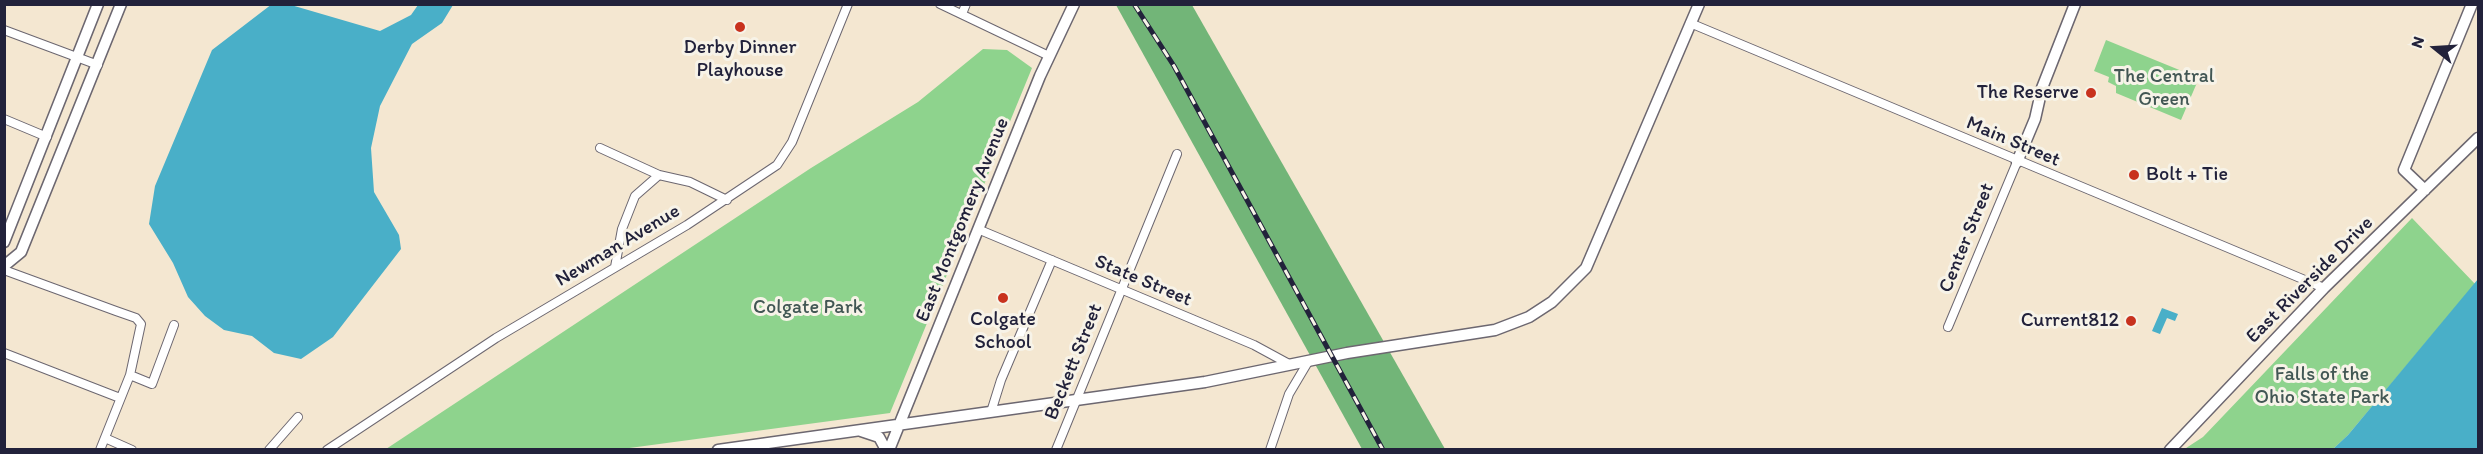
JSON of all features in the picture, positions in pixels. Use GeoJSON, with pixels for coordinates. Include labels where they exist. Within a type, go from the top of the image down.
{"type":"FeatureCollection","features":[{"type":"Feature","properties":{"kind":"street"},"geometry":{"type":"LineString","coordinates":[[4,242],[79,58],[98,4]]}},
{"type":"Feature","properties":{"kind":"street"},"geometry":{"type":"LineString","coordinates":[[100,450],[130,375],[142,326],[136,318],[4,268],[21,252],[121,4]]}},
{"type":"Feature","properties":{"kind":"street","name":"Newman Avenue"},"geometry":{"type":"LineString","coordinates":[[327,450],[496,338],[727,200],[764,175],[786,154],[848,4]]}},
{"type":"Feature","properties":{"kind":"street"},"geometry":{"type":"LineString","coordinates":[[940,4],[1049,56]]}},
{"type":"Feature","properties":{"kind":"street"},"geometry":{"type":"LineString","coordinates":[[962,14],[966,4]]}},
{"type":"Feature","properties":{"kind":"street","name":"East Montgomery Avenue"},"geometry":{"type":"LineString","coordinates":[[888,450],[980,230],[1049,56],[1074,4]]}},
{"type":"Feature","properties":{"kind":"street"},"geometry":{"type":"LineString","coordinates":[[718,450],[1205,382],[1347,353],[1495,330],[1530,317],[1552,302],[1586,268],[1699,4]]}},
{"type":"Feature","properties":{"kind":"street"},"geometry":{"type":"LineString","coordinates":[[2017,162],[2035,119],[2042,88],[2075,4]]}},
{"type":"Feature","properties":{"kind":"street"},"geometry":{"type":"LineString","coordinates":[[2425,190],[2404,170],[2472,4]]}},
{"type":"Feature","properties":{"kind":"street","name":"Main Street"},"geometry":{"type":"LineString","coordinates":[[1690,23],[2017,162],[2324,288]]}},
{"type":"Feature","properties":{"kind":"street"},"geometry":{"type":"LineString","coordinates":[[4,30],[98,65]]}},
{"type":"Feature","properties":{"kind":"street"},"geometry":{"type":"LineString","coordinates":[[4,119],[46,137]]}},
{"type":"Feature","properties":{"kind":"street","name":"East Riverside Drive"},"geometry":{"type":"LineString","coordinates":[[2170,450],[2324,288],[2478,138]]}},
{"type":"Feature","properties":{"kind":"street"},"geometry":{"type":"LineString","coordinates":[[600,148],[659,175],[690,182],[727,200]]}},
{"type":"Feature","properties":{"kind":"street","name":"Beckett Street"},"geometry":{"type":"LineString","coordinates":[[1056,450],[1177,154]]}},
{"type":"Feature","properties":{"kind":"street","name":"Center Street"},"geometry":{"type":"LineString","coordinates":[[1948,327],[2017,162]]}},
{"type":"Feature","properties":{"kind":"street"},"geometry":{"type":"LineString","coordinates":[[615,267],[622,229],[635,196],[659,175]]}},
{"type":"Feature","properties":{"kind":"street","name":"State Street"},"geometry":{"type":"LineString","coordinates":[[980,230],[1254,345],[1292,366]]}},
{"type":"Feature","properties":{"kind":"street"},"geometry":{"type":"LineString","coordinates":[[991,412],[1001,380],[1052,260]]}},
{"type":"Feature","properties":{"kind":"street"},"geometry":{"type":"LineString","coordinates":[[130,375],[152,384],[174,325]]}},
{"type":"Feature","properties":{"kind":"street"},"geometry":{"type":"LineString","coordinates":[[4,353],[120,398]]}},
{"type":"Feature","properties":{"kind":"street"},"geometry":{"type":"LineString","coordinates":[[1270,450],[1289,394],[1308,362]]}},
{"type":"Feature","properties":{"kind":"street"},"geometry":{"type":"LineString","coordinates":[[269,450],[298,417]]}},
{"type":"Feature","properties":{"kind":"street"},"geometry":{"type":"LineString","coordinates":[[858,430],[879,437],[888,450]]}},
{"type":"Feature","properties":{"kind":"street"},"geometry":{"type":"LineString","coordinates":[[105,438],[132,450]]}},
{"type":"Feature","properties":{"kind":"green space"},"geometry":{"type":"Polygon","coordinates":[[[1116,5],[1192,5],[1445,449],[1362,449],[1116,5]]]}},
{"type":"Feature","properties":{"kind":"green space","name":"The Central Green"},"geometry":{"type":"Polygon","coordinates":[[[2106,40],[2199,78],[2181,120],[2116,93],[2116,86],[2108,82],[2109,77],[2094,71],[2106,40]]]}},
{"type":"Feature","properties":{"kind":"green space","name":"Colgate Park"},"geometry":{"type":"Polygon","coordinates":[[[983,49],[1007,50],[1032,68],[890,413],[622,449],[386,449],[811,168],[918,102],[983,49]]]}},
{"type":"Feature","properties":{"kind":"green space","name":"Falls of the Ohio State Park"},"geometry":{"type":"Polygon","coordinates":[[[2412,218],[2475,284],[2348,435],[2333,449],[2183,450],[2203,437],[2412,218]]]}},
{"type":"Feature","properties":{"kind":"water"},"geometry":{"type":"Polygon","coordinates":[[[272,4],[291,5],[380,31],[411,15],[418,5],[453,5],[442,23],[412,44],[380,106],[371,148],[374,192],[399,235],[401,249],[333,337],[301,359],[274,353],[252,336],[224,330],[205,316],[188,297],[173,263],[149,224],[155,186],[212,50],[272,4]]]}},
{"type":"Feature","properties":{"kind":"water"},"geometry":{"type":"Polygon","coordinates":[[[2478,279],[2478,449],[2333,449],[2348,435],[2478,279]]]}},
{"type":"Feature","properties":{"kind":"water"},"geometry":{"type":"Polygon","coordinates":[[[2162,308],[2178,314],[2175,321],[2167,318],[2160,334],[2152,331],[2162,308]]]}},
{"type":"Feature","properties":{"kind":"railway"},"geometry":{"type":"LineString","coordinates":[[1134,4],[1174,66],[1383,450]]}},
{"type":"Feature","properties":{"kind":"place","name":"Derby Dinner Playhouse"},"geometry":{"type":"Point","coordinates":[740,27]}},
{"type":"Feature","properties":{"kind":"place","name":"The Reserve"},"geometry":{"type":"Point","coordinates":[2091,93]}},
{"type":"Feature","properties":{"kind":"place","name":"Bolt + Tie"},"geometry":{"type":"Point","coordinates":[2134,175]}},
{"type":"Feature","properties":{"kind":"place","name":"Colgate School"},"geometry":{"type":"Point","coordinates":[1003,298]}},
{"type":"Feature","properties":{"kind":"place","name":"Current812"},"geometry":{"type":"Point","coordinates":[2131,321]}}]}
